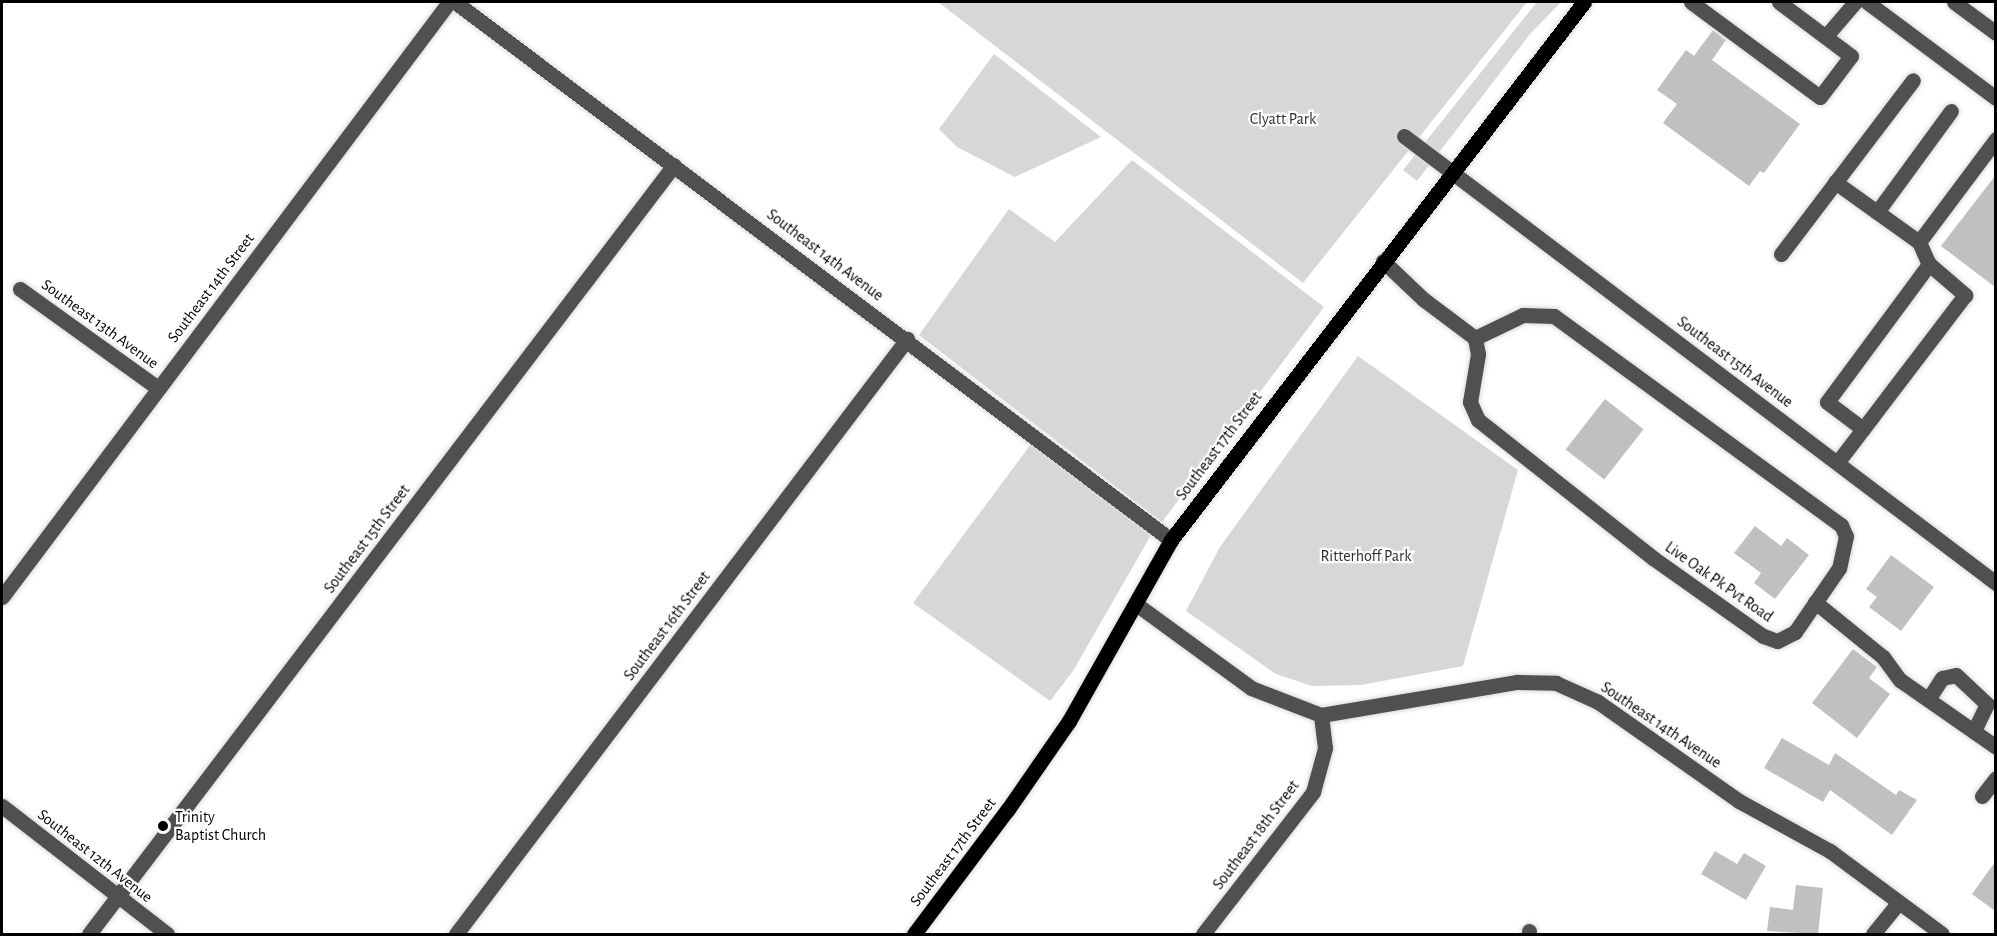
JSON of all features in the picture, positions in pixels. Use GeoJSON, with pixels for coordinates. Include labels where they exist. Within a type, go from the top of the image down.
{"type":"FeatureCollection","features":[{"type":"Feature","properties":{"kind":"main road","name":"Southeast 17th Street"},"geometry":{"type":"LineString","coordinates":[[914,934],[1008,809],[1069,721],[1171,540],[1584,2]]}},
{"type":"Feature","properties":{"kind":"street","name":"Southeast 14th Street"},"geometry":{"type":"LineString","coordinates":[[2,597],[449,2]]}},
{"type":"Feature","properties":{"kind":"street","name":"Southeast 14th Avenue"},"geometry":{"type":"LineString","coordinates":[[455,2],[907,339],[1171,540]]}},
{"type":"Feature","properties":{"kind":"street"},"geometry":{"type":"LineString","coordinates":[[1690,2],[1820,97],[1851,56],[1779,2]]}},
{"type":"Feature","properties":{"kind":"street"},"geometry":{"type":"LineString","coordinates":[[1826,36],[1854,2]]}},
{"type":"Feature","properties":{"kind":"street"},"geometry":{"type":"LineString","coordinates":[[1867,2],[1995,98]]}},
{"type":"Feature","properties":{"kind":"street"},"geometry":{"type":"LineString","coordinates":[[1954,2],[1995,33]]}},
{"type":"Feature","properties":{"kind":"street"},"geometry":{"type":"LineString","coordinates":[[1781,254],[1913,80]]}},
{"type":"Feature","properties":{"kind":"street"},"geometry":{"type":"LineString","coordinates":[[1877,212],[1951,111]]}},
{"type":"Feature","properties":{"kind":"street","name":"Southeast 15th Avenue"},"geometry":{"type":"LineString","coordinates":[[1404,136],[1995,583]]}},
{"type":"Feature","properties":{"kind":"street"},"geometry":{"type":"LineString","coordinates":[[1919,242],[1995,139]]}},
{"type":"Feature","properties":{"kind":"street","name":"Southeast 15th Street"},"geometry":{"type":"LineString","coordinates":[[90,934],[674,165]]}},
{"type":"Feature","properties":{"kind":"street"},"geometry":{"type":"LineString","coordinates":[[1834,182],[1919,242],[1929,264],[1965,295],[1838,462]]}},
{"type":"Feature","properties":{"kind":"street"},"geometry":{"type":"LineString","coordinates":[[1383,261],[1423,298],[1475,338]]}},
{"type":"Feature","properties":{"kind":"street"},"geometry":{"type":"LineString","coordinates":[[1863,429],[1827,402],[1929,264]]}},
{"type":"Feature","properties":{"kind":"street","name":"Southeast 13th Avenue"},"geometry":{"type":"LineString","coordinates":[[21,289],[158,388]]}},
{"type":"Feature","properties":{"kind":"street","name":"Live Oak Pk Pvt Road"},"geometry":{"type":"LineString","coordinates":[[1523,315],[1554,316],[1841,525],[1846,536],[1845,550],[1839,568],[1795,632],[1777,641],[1763,636],[1653,558],[1478,420],[1470,402],[1478,354],[1475,338],[1523,315]]}},
{"type":"Feature","properties":{"kind":"street","name":"Southeast 16th Street"},"geometry":{"type":"LineString","coordinates":[[456,934],[907,339]]}},
{"type":"Feature","properties":{"kind":"street"},"geometry":{"type":"LineString","coordinates":[[1815,602],[1883,657],[1900,680],[1929,698],[1995,747]]}},
{"type":"Feature","properties":{"kind":"street"},"geometry":{"type":"LineString","coordinates":[[1136,604],[1251,688],[1321,715]]}},
{"type":"Feature","properties":{"kind":"street"},"geometry":{"type":"LineString","coordinates":[[1929,698],[1942,678],[1956,675],[1987,704],[1974,731]]}},
{"type":"Feature","properties":{"kind":"street","name":"Southeast 14th Avenue"},"geometry":{"type":"LineString","coordinates":[[1321,715],[1517,682],[1556,683],[1598,702],[1739,801],[1830,851],[1942,934]]}},
{"type":"Feature","properties":{"kind":"street","name":"Southeast 18th Street"},"geometry":{"type":"LineString","coordinates":[[1203,934],[1313,792],[1325,748],[1321,715]]}},
{"type":"Feature","properties":{"kind":"street"},"geometry":{"type":"LineString","coordinates":[[1982,796],[1995,778]]}},
{"type":"Feature","properties":{"kind":"street","name":"Southeast 12th Avenue"},"geometry":{"type":"LineString","coordinates":[[2,806],[167,934]]}},
{"type":"Feature","properties":{"kind":"street"},"geometry":{"type":"LineString","coordinates":[[1873,934],[1899,903]]}},
{"type":"Feature","properties":{"kind":"green space","name":"Clyatt Park"},"geometry":{"type":"Polygon","coordinates":[[[938,2],[1527,2],[1303,283],[938,2]]]}},
{"type":"Feature","properties":{"kind":"green space"},"geometry":{"type":"Polygon","coordinates":[[[1537,2],[1561,2],[1530,34],[1417,181],[1403,170],[1537,2]]]}},
{"type":"Feature","properties":{"kind":"green space"},"geometry":{"type":"Polygon","coordinates":[[[994,54],[1101,137],[1015,177],[957,147],[939,129],[994,54]]]}},
{"type":"Feature","properties":{"kind":"green space"},"geometry":{"type":"Polygon","coordinates":[[[1132,160],[1324,307],[1162,522],[919,335],[1009,209],[1055,242],[1132,160]]]}},
{"type":"Feature","properties":{"kind":"green space","name":"Ritterhoff Park"},"geometry":{"type":"Polygon","coordinates":[[[1358,356],[1518,470],[1463,666],[1361,685],[1312,686],[1276,674],[1186,611],[1220,547],[1358,356]]]}},
{"type":"Feature","properties":{"kind":"green space"},"geometry":{"type":"Polygon","coordinates":[[[1031,444],[1151,535],[1073,671],[1050,701],[913,603],[1031,444]]]}},
{"type":"Feature","properties":{"kind":"building"},"geometry":{"type":"Polygon","coordinates":[[[1713,30],[1726,40],[1712,60],[1800,124],[1764,173],[1760,171],[1749,186],[1663,123],[1677,104],[1657,90],[1686,50],[1694,56],[1713,30]]]}},
{"type":"Feature","properties":{"kind":"building"},"geometry":{"type":"Polygon","coordinates":[[[1995,176],[1995,287],[1941,246],[1995,176]]]}},
{"type":"Feature","properties":{"kind":"building"},"geometry":{"type":"Polygon","coordinates":[[[1605,399],[1644,429],[1604,480],[1566,449],[1605,399]]]}},
{"type":"Feature","properties":{"kind":"building"},"geometry":{"type":"Polygon","coordinates":[[[1755,526],[1781,546],[1787,538],[1809,555],[1775,599],[1754,583],[1761,573],[1734,553],[1755,526]]]}},
{"type":"Feature","properties":{"kind":"building"},"geometry":{"type":"Polygon","coordinates":[[[1891,555],[1934,587],[1901,631],[1869,607],[1877,597],[1866,589],[1891,555]]]}},
{"type":"Feature","properties":{"kind":"building"},"geometry":{"type":"Polygon","coordinates":[[[1853,649],[1877,667],[1869,678],[1890,694],[1857,738],[1812,703],[1853,649]]]}},
{"type":"Feature","properties":{"kind":"building"},"geometry":{"type":"Polygon","coordinates":[[[1782,738],[1829,765],[1835,753],[1896,795],[1899,790],[1917,800],[1892,835],[1830,790],[1823,802],[1764,768],[1782,738]]]}},
{"type":"Feature","properties":{"kind":"building"},"geometry":{"type":"Polygon","coordinates":[[[1715,851],[1737,864],[1744,853],[1766,866],[1746,900],[1701,874],[1715,851]]]}},
{"type":"Feature","properties":{"kind":"building"},"geometry":{"type":"Polygon","coordinates":[[[1995,862],[1995,911],[1972,894],[1995,862]]]}},
{"type":"Feature","properties":{"kind":"building"},"geometry":{"type":"Polygon","coordinates":[[[1796,885],[1823,888],[1818,934],[1767,931],[1770,907],[1793,910],[1796,885]]]}},
{"type":"Feature","properties":{"kind":"place","name":"Trinity Baptist Church"},"geometry":{"type":"Point","coordinates":[163,826]}}]}
